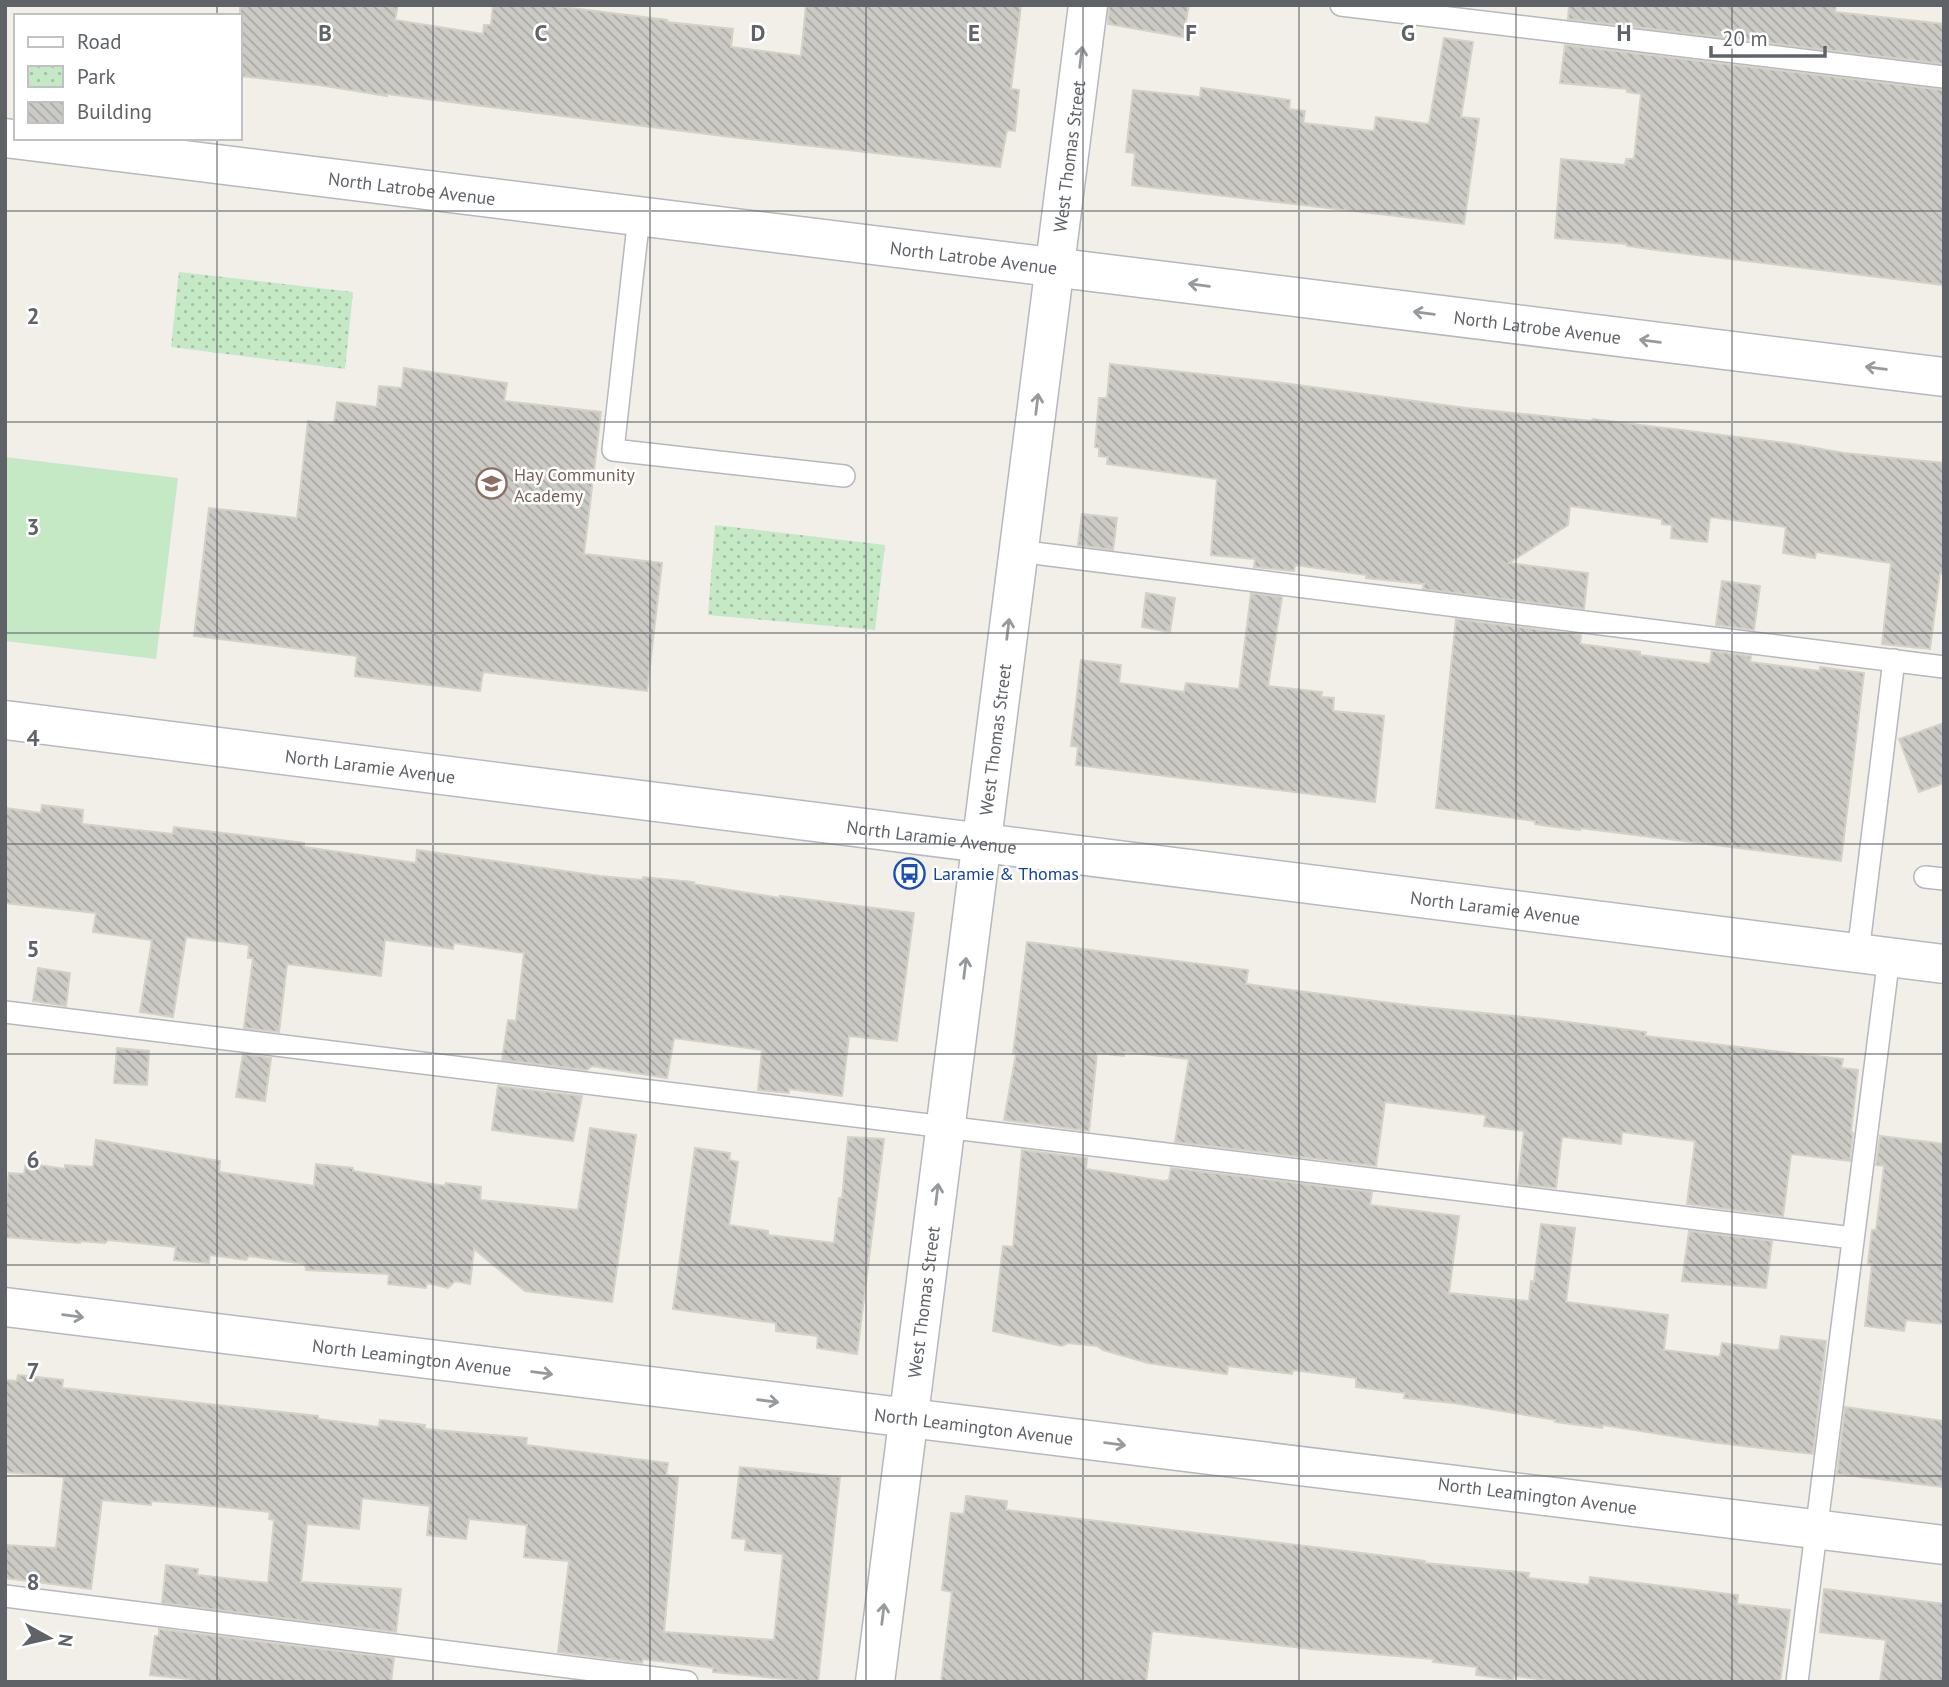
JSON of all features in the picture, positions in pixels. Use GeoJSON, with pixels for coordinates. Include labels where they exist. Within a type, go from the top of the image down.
{"type":"FeatureCollection","features":[{"type":"Feature","properties":{"kind":"street","name":"West Thomas Street"},"geometry":{"type":"LineString","coordinates":[[875,1682],[1087,5]]}},
{"type":"Feature","properties":{"kind":"street","name":"North Latrobe Avenue"},"geometry":{"type":"LineString","coordinates":[[21,140],[1944,377]]}},
{"type":"Feature","properties":{"kind":"street","name":"North Laramie Avenue"},"geometry":{"type":"LineString","coordinates":[[5,720],[1944,964]]}},
{"type":"Feature","properties":{"kind":"street","name":"North Leamington Avenue"},"geometry":{"type":"LineString","coordinates":[[5,1307],[1944,1545]]}},
{"type":"Feature","properties":{"kind":"lane"},"geometry":{"type":"LineString","coordinates":[[1341,5],[1944,77]]}},
{"type":"Feature","properties":{"kind":"lane"},"geometry":{"type":"LineString","coordinates":[[639,216],[613,450],[844,476]]}},
{"type":"Feature","properties":{"kind":"lane"},"geometry":{"type":"LineString","coordinates":[[1018,551],[1944,667]]}},
{"type":"Feature","properties":{"kind":"lane"},"geometry":{"type":"LineString","coordinates":[[1797,1682],[1853,1238],[1894,660]]}},
{"type":"Feature","properties":{"kind":"lane"},"geometry":{"type":"LineString","coordinates":[[5,1012],[1853,1238]]}},
{"type":"Feature","properties":{"kind":"lane"},"geometry":{"type":"LineString","coordinates":[[5,1596],[687,1682]]}},
{"type":"Feature","properties":{"kind":"green space"},"geometry":{"type":"Polygon","coordinates":[[[179,272],[353,292],[345,369],[171,347],[179,272]]]}},
{"type":"Feature","properties":{"kind":"green space"},"geometry":{"type":"Polygon","coordinates":[[[5,457],[178,478],[156,659],[5,641],[5,457]]]}},
{"type":"Feature","properties":{"kind":"green space"},"geometry":{"type":"Polygon","coordinates":[[[715,525],[885,545],[875,630],[708,615],[715,525]]]}},
{"type":"Feature","properties":{"kind":"building"},"geometry":{"type":"Polygon","coordinates":[[[240,5],[398,5],[395,20],[483,34],[484,25],[491,25],[493,5],[547,5],[733,29],[731,47],[801,56],[806,5],[1021,5],[1011,89],[1019,90],[1015,131],[1007,130],[1000,167],[387,96],[242,76],[240,5]]]}},
{"type":"Feature","properties":{"kind":"building"},"geometry":{"type":"Polygon","coordinates":[[[1109,5],[1189,5],[1183,37],[1108,24],[1109,5]]]}},
{"type":"Feature","properties":{"kind":"building"},"geometry":{"type":"Polygon","coordinates":[[[1569,5],[1836,5],[1835,12],[1944,24],[1944,64],[1568,19],[1569,5]]]}},
{"type":"Feature","properties":{"kind":"building"},"geometry":{"type":"Polygon","coordinates":[[[1444,38],[1473,42],[1461,117],[1479,119],[1464,224],[1132,185],[1135,153],[1126,152],[1133,90],[1200,97],[1201,88],[1290,100],[1289,109],[1305,111],[1303,123],[1374,131],[1376,117],[1429,124],[1444,38]]]}},
{"type":"Feature","properties":{"kind":"building"},"geometry":{"type":"Polygon","coordinates":[[[1565,45],[1944,90],[1944,285],[1664,251],[1627,244],[1555,238],[1561,159],[1625,165],[1626,159],[1634,159],[1641,94],[1627,92],[1627,89],[1560,83],[1565,45]]]}},
{"type":"Feature","properties":{"kind":"building"},"geometry":{"type":"Polygon","coordinates":[[[1110,364],[1283,383],[1466,408],[1593,419],[1787,443],[1844,453],[1944,463],[1944,574],[1940,573],[1930,649],[1882,644],[1891,563],[1816,552],[1815,558],[1783,553],[1786,527],[1710,517],[1707,542],[1671,538],[1672,525],[1662,524],[1662,519],[1570,506],[1568,525],[1509,563],[1588,573],[1584,609],[1423,589],[1424,584],[1366,578],[1366,575],[1295,565],[1294,571],[1254,567],[1255,559],[1211,555],[1217,479],[1107,464],[1108,457],[1099,456],[1099,448],[1095,447],[1099,398],[1107,398],[1110,364]]]}},
{"type":"Feature","properties":{"kind":"building"},"geometry":{"type":"Polygon","coordinates":[[[404,368],[507,383],[504,401],[601,412],[584,554],[662,563],[647,691],[483,672],[480,691],[355,676],[357,656],[194,636],[209,508],[297,518],[308,421],[334,424],[337,402],[377,407],[379,386],[402,388],[404,368]]]}},
{"type":"Feature","properties":{"kind":"building"},"geometry":{"type":"Polygon","coordinates":[[[1082,514],[1117,518],[1113,550],[1078,545],[1082,514]]]}},
{"type":"Feature","properties":{"kind":"building"},"geometry":{"type":"Polygon","coordinates":[[[1722,581],[1760,586],[1754,630],[1716,625],[1722,581]]]}},
{"type":"Feature","properties":{"kind":"building"},"geometry":{"type":"Polygon","coordinates":[[[1146,593],[1175,598],[1170,632],[1142,627],[1146,593]]]}},
{"type":"Feature","properties":{"kind":"building"},"geometry":{"type":"Polygon","coordinates":[[[1251,593],[1282,597],[1268,686],[1322,692],[1321,697],[1334,698],[1333,711],[1384,716],[1375,802],[1076,765],[1078,747],[1071,746],[1081,660],[1121,665],[1119,683],[1184,692],[1186,683],[1239,689],[1251,593]]]}},
{"type":"Feature","properties":{"kind":"building"},"geometry":{"type":"Polygon","coordinates":[[[1456,619],[1581,635],[1580,644],[1640,652],[1640,655],[1710,664],[1712,651],[1751,656],[1750,662],[1820,671],[1820,667],[1864,673],[1841,861],[1580,830],[1535,824],[1535,821],[1436,808],[1456,619]]]}},
{"type":"Feature","properties":{"kind":"building"},"geometry":{"type":"Polygon","coordinates":[[[1944,723],[1944,783],[1919,792],[1899,739],[1944,723]]]}},
{"type":"Feature","properties":{"kind":"building"},"geometry":{"type":"Polygon","coordinates":[[[42,805],[83,810],[82,824],[173,834],[174,827],[304,843],[304,847],[416,863],[417,850],[600,876],[694,882],[693,884],[780,898],[914,913],[897,1041],[849,1036],[842,1096],[789,1089],[789,1093],[758,1090],[762,1050],[674,1038],[667,1078],[592,1066],[587,1070],[502,1060],[508,1020],[516,1021],[524,953],[454,943],[453,949],[385,940],[381,976],[287,964],[279,1032],[244,1028],[253,958],[248,958],[249,945],[186,937],[173,1017],[140,1012],[152,940],[93,932],[96,913],[5,903],[5,808],[41,813],[42,805]]]}},
{"type":"Feature","properties":{"kind":"building"},"geometry":{"type":"Polygon","coordinates":[[[1027,942],[1248,970],[1246,984],[1414,1006],[1544,1019],[1646,1032],[1645,1036],[1843,1059],[1841,1068],[1858,1070],[1850,1161],[1791,1154],[1783,1216],[1687,1204],[1695,1141],[1622,1132],[1621,1144],[1562,1137],[1556,1188],[1518,1184],[1524,1131],[1484,1126],[1486,1115],[1385,1102],[1376,1166],[1175,1142],[1189,1059],[1124,1052],[1124,1056],[1097,1053],[1089,1131],[1004,1120],[1016,1054],[1013,1054],[1027,942]]]}},
{"type":"Feature","properties":{"kind":"building"},"geometry":{"type":"Polygon","coordinates":[[[38,968],[70,973],[66,1006],[33,1001],[38,968]]]}},
{"type":"Feature","properties":{"kind":"building"},"geometry":{"type":"Polygon","coordinates":[[[117,1048],[149,1051],[147,1085],[114,1083],[117,1048]]]}},
{"type":"Feature","properties":{"kind":"building"},"geometry":{"type":"Polygon","coordinates":[[[243,1054],[271,1058],[265,1101],[236,1097],[243,1054]]]}},
{"type":"Feature","properties":{"kind":"building"},"geometry":{"type":"Polygon","coordinates":[[[498,1086],[582,1096],[573,1141],[492,1130],[498,1086]]]}},
{"type":"Feature","properties":{"kind":"building"},"geometry":{"type":"Polygon","coordinates":[[[590,1128],[636,1135],[612,1302],[525,1291],[474,1249],[470,1284],[455,1281],[448,1288],[427,1283],[426,1288],[388,1284],[389,1274],[306,1270],[305,1264],[249,1256],[246,1260],[210,1255],[209,1263],[174,1260],[176,1247],[108,1240],[105,1243],[80,1243],[5,1237],[9,1173],[24,1174],[26,1163],[65,1169],[65,1165],[93,1167],[96,1140],[220,1161],[219,1172],[314,1186],[316,1164],[353,1168],[353,1171],[445,1186],[446,1183],[481,1187],[480,1200],[578,1210],[590,1128]]]}},
{"type":"Feature","properties":{"kind":"building"},"geometry":{"type":"Polygon","coordinates":[[[1880,1136],[1944,1144],[1944,1324],[1906,1320],[1904,1331],[1865,1326],[1872,1264],[1868,1263],[1872,1230],[1876,1230],[1884,1166],[1876,1165],[1880,1136]]]}},
{"type":"Feature","properties":{"kind":"building"},"geometry":{"type":"Polygon","coordinates":[[[848,1137],[884,1139],[857,1354],[817,1348],[818,1336],[776,1331],[776,1323],[673,1309],[695,1148],[730,1153],[729,1160],[738,1162],[729,1225],[768,1231],[768,1235],[834,1243],[848,1137]]]}},
{"type":"Feature","properties":{"kind":"building"},"geometry":{"type":"Polygon","coordinates":[[[1022,1150],[1087,1158],[1086,1169],[1164,1181],[1169,1180],[1171,1168],[1372,1192],[1370,1205],[1459,1216],[1449,1293],[1529,1301],[1541,1224],[1575,1228],[1566,1302],[1668,1315],[1664,1350],[1720,1357],[1722,1343],[1779,1350],[1781,1336],[1826,1341],[1813,1454],[1710,1442],[1603,1425],[1602,1428],[1555,1422],[1556,1420],[1454,1403],[1404,1398],[1405,1393],[1356,1387],[1356,1378],[1228,1366],[1227,1374],[1148,1363],[1097,1346],[1068,1343],[1062,1346],[993,1331],[1003,1246],[1013,1247],[1022,1150]]]}},
{"type":"Feature","properties":{"kind":"building"},"geometry":{"type":"Polygon","coordinates":[[[1689,1231],[1772,1241],[1766,1288],[1682,1281],[1689,1231]]]}},
{"type":"Feature","properties":{"kind":"building"},"geometry":{"type":"Polygon","coordinates":[[[18,1375],[63,1380],[62,1388],[318,1416],[318,1419],[379,1427],[380,1420],[425,1425],[425,1429],[527,1438],[526,1445],[668,1463],[666,1475],[678,1477],[664,1632],[774,1640],[783,1554],[745,1550],[746,1539],[732,1538],[740,1467],[840,1477],[818,1682],[713,1672],[713,1668],[643,1659],[642,1663],[558,1652],[569,1561],[524,1557],[527,1525],[469,1519],[466,1539],[427,1535],[430,1506],[362,1498],[359,1529],[307,1524],[301,1582],[401,1589],[396,1632],[162,1603],[166,1565],[198,1569],[197,1575],[268,1583],[274,1520],[269,1519],[270,1512],[151,1501],[151,1505],[102,1500],[91,1589],[5,1578],[5,1545],[56,1548],[64,1477],[5,1472],[5,1380],[17,1381],[18,1375]]]}},
{"type":"Feature","properties":{"kind":"building"},"geometry":{"type":"Polygon","coordinates":[[[1845,1407],[1944,1421],[1944,1487],[1837,1474],[1845,1407]]]}},
{"type":"Feature","properties":{"kind":"building"},"geometry":{"type":"Polygon","coordinates":[[[966,1496],[1007,1501],[1006,1510],[1425,1563],[1529,1573],[1528,1578],[1589,1585],[1590,1577],[1738,1595],[1737,1604],[1790,1610],[1780,1682],[1561,1682],[1514,1676],[1513,1680],[1476,1675],[1477,1667],[1433,1662],[1434,1659],[1311,1649],[1152,1631],[1146,1682],[941,1682],[952,1592],[942,1590],[951,1513],[964,1514],[966,1496]]]}},
{"type":"Feature","properties":{"kind":"building"},"geometry":{"type":"Polygon","coordinates":[[[1824,1589],[1944,1604],[1944,1682],[1880,1682],[1886,1640],[1820,1632],[1824,1589]]]}},
{"type":"Feature","properties":{"kind":"building"},"geometry":{"type":"Polygon","coordinates":[[[159,1629],[394,1658],[391,1682],[190,1682],[190,1679],[150,1675],[155,1636],[159,1636],[159,1629]]]}},
{"type":"Feature","properties":{"kind":"place","name":"Hay Community Academy"},"geometry":{"type":"Point","coordinates":[491,484]}},
{"type":"Feature","properties":{"kind":"place","name":"Laramie & Thomas"},"geometry":{"type":"Point","coordinates":[910,873]}}]}
